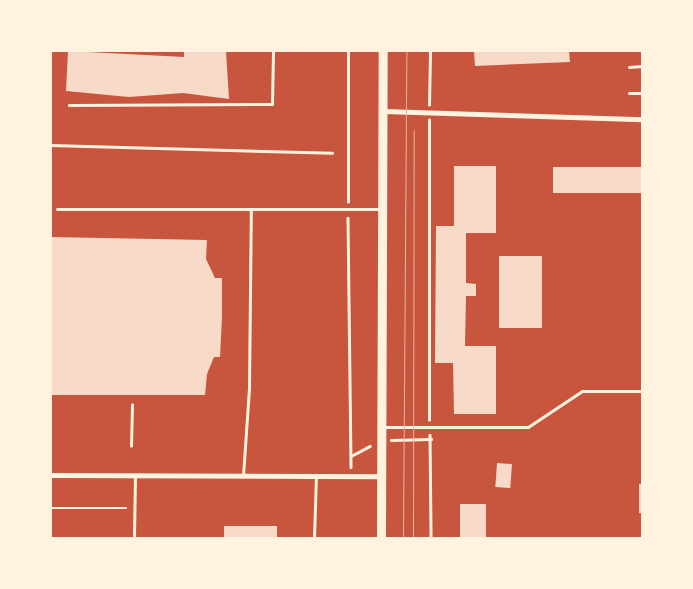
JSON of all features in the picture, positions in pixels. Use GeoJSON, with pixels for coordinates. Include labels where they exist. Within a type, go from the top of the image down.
{"type":"FeatureCollection","features":[{"type":"Feature","properties":{"kind":"main road"},"geometry":{"type":"LineString","coordinates":[[381,538],[383,51]]}},
{"type":"Feature","properties":{"kind":"street"},"geometry":{"type":"LineString","coordinates":[[383,111],[642,120]]}},
{"type":"Feature","properties":{"kind":"street"},"geometry":{"type":"LineString","coordinates":[[51,475],[381,476]]}},
{"type":"Feature","properties":{"kind":"lane"},"geometry":{"type":"LineString","coordinates":[[629,93],[642,93]]}},
{"type":"Feature","properties":{"kind":"lane"},"geometry":{"type":"LineString","coordinates":[[57,209],[382,209]]}},
{"type":"Feature","properties":{"kind":"lane"},"geometry":{"type":"LineString","coordinates":[[243,476],[249,387],[251,209]]}},
{"type":"Feature","properties":{"kind":"lane"},"geometry":{"type":"LineString","coordinates":[[381,427],[528,427],[582,392],[642,391]]}},
{"type":"Feature","properties":{"kind":"lane"},"geometry":{"type":"LineString","coordinates":[[134,538],[136,474]]}},
{"type":"Feature","properties":{"kind":"lane"},"geometry":{"type":"LineString","coordinates":[[314,538],[316,476]]}},
{"type":"Feature","properties":{"kind":"path"},"geometry":{"type":"LineString","coordinates":[[69,106],[272,104],[273,51]]}},
{"type":"Feature","properties":{"kind":"path"},"geometry":{"type":"LineString","coordinates":[[348,51],[351,476]]}},
{"type":"Feature","properties":{"kind":"path"},"geometry":{"type":"LineString","coordinates":[[430,51],[429,426],[431,538]]}},
{"type":"Feature","properties":{"kind":"path"},"geometry":{"type":"LineString","coordinates":[[629,67],[642,66]]}},
{"type":"Feature","properties":{"kind":"path"},"geometry":{"type":"LineString","coordinates":[[51,145],[332,153]]}},
{"type":"Feature","properties":{"kind":"path"},"geometry":{"type":"LineString","coordinates":[[131,446],[132,405]]}},
{"type":"Feature","properties":{"kind":"path"},"geometry":{"type":"LineString","coordinates":[[51,508],[135,508]]}},
{"type":"Feature","properties":{"kind":"building"},"geometry":{"type":"Polygon","coordinates":[[[68,51],[184,57],[184,51],[226,51],[229,99],[183,93],[129,97],[66,91],[68,51]]]}},
{"type":"Feature","properties":{"kind":"building"},"geometry":{"type":"Polygon","coordinates":[[[474,51],[569,51],[570,62],[475,66],[474,51]]]}},
{"type":"Feature","properties":{"kind":"building"},"geometry":{"type":"Polygon","coordinates":[[[454,166],[496,166],[496,233],[466,233],[466,283],[476,284],[476,296],[466,296],[465,346],[496,346],[496,414],[454,414],[453,363],[435,363],[436,226],[454,226],[454,166]]]}},
{"type":"Feature","properties":{"kind":"building"},"geometry":{"type":"Polygon","coordinates":[[[553,167],[642,167],[642,193],[553,193],[553,167]]]}},
{"type":"Feature","properties":{"kind":"building"},"geometry":{"type":"Polygon","coordinates":[[[51,237],[207,240],[206,259],[215,278],[222,278],[222,317],[220,357],[214,357],[207,374],[205,395],[51,395],[51,237]]]}},
{"type":"Feature","properties":{"kind":"building"},"geometry":{"type":"Polygon","coordinates":[[[499,256],[542,256],[542,328],[499,328],[499,256]]]}},
{"type":"Feature","properties":{"kind":"building"},"geometry":{"type":"Polygon","coordinates":[[[497,463],[512,464],[510,488],[495,487],[497,463]]]}},
{"type":"Feature","properties":{"kind":"building"},"geometry":{"type":"Polygon","coordinates":[[[639,484],[642,484],[642,513],[639,513],[639,484]]]}},
{"type":"Feature","properties":{"kind":"building"},"geometry":{"type":"Polygon","coordinates":[[[460,504],[486,504],[486,538],[460,538],[460,504]]]}},
{"type":"Feature","properties":{"kind":"building"},"geometry":{"type":"Polygon","coordinates":[[[224,526],[277,526],[277,538],[224,538],[224,526]]]}},
{"type":"Feature","properties":{"kind":"tram line"},"geometry":{"type":"LineString","coordinates":[[403,538],[406,51]]}},
{"type":"Feature","properties":{"kind":"tram line"},"geometry":{"type":"LineString","coordinates":[[413,538],[414,130]]}}]}
